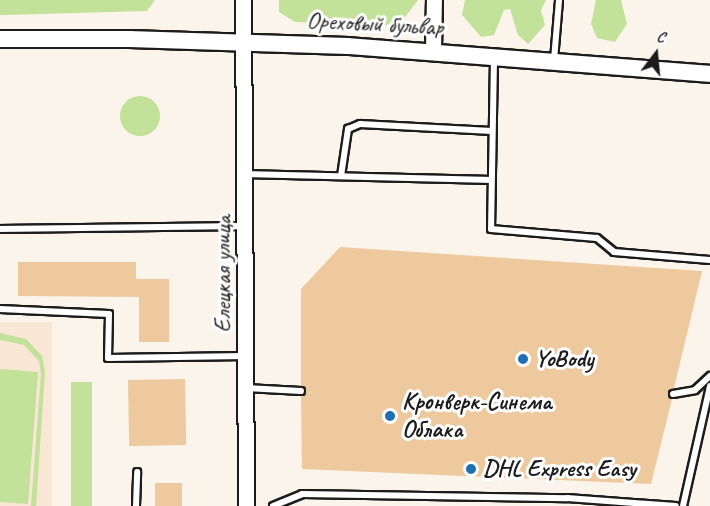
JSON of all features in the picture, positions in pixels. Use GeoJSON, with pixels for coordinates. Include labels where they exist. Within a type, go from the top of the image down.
{"type":"FeatureCollection","features":[{"type":"Feature","properties":{"kind":"main road","name":"Ореховый бульвар"},"geometry":{"type":"LineString","coordinates":[[0,39],[244,41],[434,50],[710,74]]}},
{"type":"Feature","properties":{"kind":"street","name":"Елецкая улица"},"geometry":{"type":"LineString","coordinates":[[243,0],[246,506]]}},
{"type":"Feature","properties":{"kind":"street"},"geometry":{"type":"LineString","coordinates":[[434,0],[434,50]]}},
{"type":"Feature","properties":{"kind":"lane"},"geometry":{"type":"LineString","coordinates":[[554,60],[559,0]]}},
{"type":"Feature","properties":{"kind":"lane"},"geometry":{"type":"LineString","coordinates":[[495,55],[490,180],[491,229],[597,238],[614,252],[710,260]]}},
{"type":"Feature","properties":{"kind":"lane"},"geometry":{"type":"LineString","coordinates":[[341,176],[348,129],[360,124],[492,131]]}},
{"type":"Feature","properties":{"kind":"lane"},"geometry":{"type":"LineString","coordinates":[[245,174],[490,180]]}},
{"type":"Feature","properties":{"kind":"lane"},"geometry":{"type":"LineString","coordinates":[[0,229],[245,226]]}},
{"type":"Feature","properties":{"kind":"lane"},"geometry":{"type":"LineString","coordinates":[[0,309],[109,314],[108,358],[246,356]]}},
{"type":"Feature","properties":{"kind":"lane"},"geometry":{"type":"LineString","coordinates":[[673,394],[695,390],[710,376]]}},
{"type":"Feature","properties":{"kind":"lane"},"geometry":{"type":"LineString","coordinates":[[683,506],[710,386]]}},
{"type":"Feature","properties":{"kind":"lane"},"geometry":{"type":"LineString","coordinates":[[246,388],[302,391]]}},
{"type":"Feature","properties":{"kind":"lane"},"geometry":{"type":"LineString","coordinates":[[136,472],[136,506]]}},
{"type":"Feature","properties":{"kind":"lane"},"geometry":{"type":"LineString","coordinates":[[273,506],[302,494],[567,498],[676,506]]}},
{"type":"Feature","properties":{"kind":"shaded area"},"geometry":{"type":"Polygon","coordinates":[[[0,322],[52,322],[52,506],[0,506],[0,322]]]}},
{"type":"Feature","properties":{"kind":"green space"},"geometry":{"type":"Polygon","coordinates":[[[0,0],[155,0],[147,11],[0,15],[0,0]]]}},
{"type":"Feature","properties":{"kind":"green space"},"geometry":{"type":"Polygon","coordinates":[[[279,0],[418,0],[403,20],[383,26],[295,22],[279,12],[279,0]]]}},
{"type":"Feature","properties":{"kind":"green space"},"geometry":{"type":"Polygon","coordinates":[[[465,0],[546,0],[541,10],[545,25],[528,44],[518,35],[510,9],[504,10],[494,35],[481,37],[462,15],[465,0]]]}},
{"type":"Feature","properties":{"kind":"green space"},"geometry":{"type":"Polygon","coordinates":[[[596,0],[621,0],[627,24],[615,42],[597,38],[591,24],[596,0]]]}},
{"type":"Feature","properties":{"kind":"green space"},"geometry":{"type":"Polygon","coordinates":[[[140,96],[148,97],[154,102],[159,108],[159,124],[154,130],[148,135],[140,136],[132,135],[126,130],[121,124],[120,116],[121,108],[126,102],[132,97],[140,96]]]}},
{"type":"Feature","properties":{"kind":"green space"},"geometry":{"type":"Polygon","coordinates":[[[0,333],[26,339],[42,356],[45,372],[36,506],[31,506],[41,374],[39,361],[24,345],[0,340],[0,333]]]}},
{"type":"Feature","properties":{"kind":"green space"},"geometry":{"type":"Polygon","coordinates":[[[0,369],[38,372],[28,504],[0,502],[0,369]]]}},
{"type":"Feature","properties":{"kind":"green space"},"geometry":{"type":"Polygon","coordinates":[[[71,382],[92,382],[92,506],[71,506],[71,382]]]}},
{"type":"Feature","properties":{"kind":"building"},"geometry":{"type":"Polygon","coordinates":[[[340,247],[702,271],[674,388],[668,393],[672,399],[651,484],[302,469],[301,396],[306,391],[301,386],[301,289],[340,247]]]}},
{"type":"Feature","properties":{"kind":"building"},"geometry":{"type":"Polygon","coordinates":[[[18,262],[136,262],[136,279],[169,279],[169,342],[139,342],[139,297],[18,296],[18,262]]]}},
{"type":"Feature","properties":{"kind":"building"},"geometry":{"type":"Polygon","coordinates":[[[185,379],[186,445],[129,446],[128,380],[185,379]]]}},
{"type":"Feature","properties":{"kind":"building"},"geometry":{"type":"Polygon","coordinates":[[[155,483],[182,483],[182,506],[155,506],[155,483]]]}},
{"type":"Feature","properties":{"kind":"place","name":"YoBody"},"geometry":{"type":"Point","coordinates":[523,359]}},
{"type":"Feature","properties":{"kind":"place","name":"Кронверк-Синема Облака"},"geometry":{"type":"Point","coordinates":[390,416]}},
{"type":"Feature","properties":{"kind":"place","name":"DHL Express Easy"},"geometry":{"type":"Point","coordinates":[471,469]}}]}
